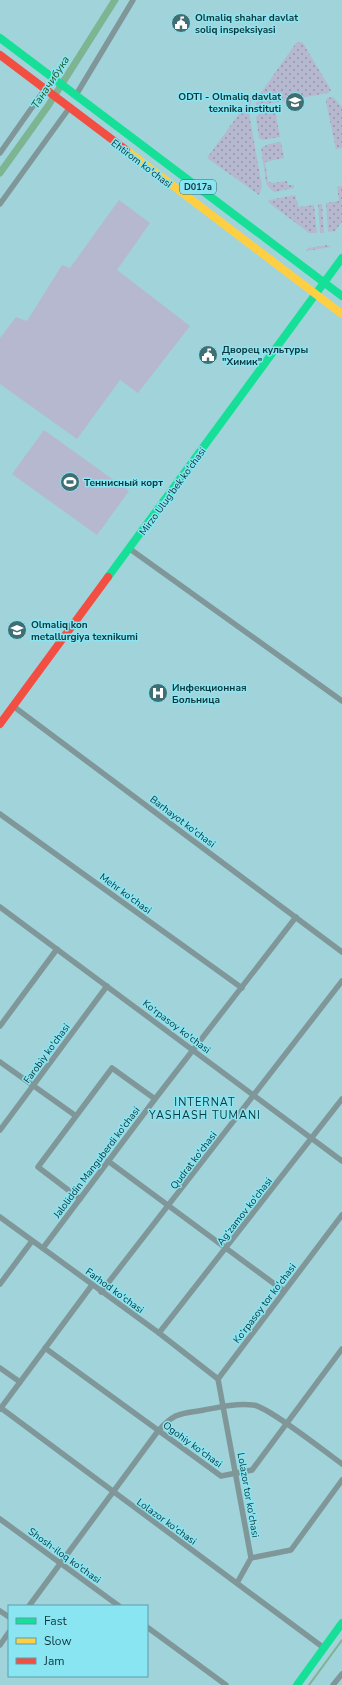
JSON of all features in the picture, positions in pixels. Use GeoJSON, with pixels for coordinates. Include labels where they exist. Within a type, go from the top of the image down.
{"type":"FeatureCollection","features":[{"type":"Feature","properties":{"kind":"main road","name":"Ehtirom ko'chasi"},"geometry":{"type":"LineString","coordinates":[[0,38],[342,296]]}},
{"type":"Feature","properties":{"kind":"main road","name":"Ehtirom ko'chasi"},"geometry":{"type":"LineString","coordinates":[[0,55],[342,314]]}},
{"type":"Feature","properties":{"kind":"main road","name":"Mirzo Ulug'bek ko'chasi"},"geometry":{"type":"LineString","coordinates":[[0,724],[130,549],[314,294],[342,258]]}},
{"type":"Feature","properties":{"kind":"main road"},"geometry":{"type":"LineString","coordinates":[[297,1685],[342,1623]]}},
{"type":"Feature","properties":{"kind":"street"},"geometry":{"type":"LineString","coordinates":[[74,94],[133,0]]}},
{"type":"Feature","properties":{"kind":"street"},"geometry":{"type":"LineString","coordinates":[[0,153],[45,89]]}},
{"type":"Feature","properties":{"kind":"street"},"geometry":{"type":"LineString","coordinates":[[0,204],[70,107]]}},
{"type":"Feature","properties":{"kind":"street"},"geometry":{"type":"LineString","coordinates":[[130,549],[342,701]]}},
{"type":"Feature","properties":{"kind":"street","name":"Barhayot ko'chasi"},"geometry":{"type":"LineString","coordinates":[[13,706],[342,952]]}},
{"type":"Feature","properties":{"kind":"street","name":"Mehr ko'chasi"},"geometry":{"type":"LineString","coordinates":[[0,814],[242,988]]}},
{"type":"Feature","properties":{"kind":"street","name":"Ko‘rpasoy ko'chasi"},"geometry":{"type":"LineString","coordinates":[[0,907],[254,1094],[342,1161]]}},
{"type":"Feature","properties":{"kind":"street","name":"Jaloliddin Manguberdi ko'chasi"},"geometry":{"type":"LineString","coordinates":[[43,1248],[154,1099],[296,917]]}},
{"type":"Feature","properties":{"kind":"street"},"geometry":{"type":"LineString","coordinates":[[0,1026],[57,949]]}},
{"type":"Feature","properties":{"kind":"street","name":"Qudrat ko'chasi"},"geometry":{"type":"LineString","coordinates":[[101,1292],[170,1205],[342,981]]}},
{"type":"Feature","properties":{"kind":"street","name":"Farobiy ko'chasi"},"geometry":{"type":"LineString","coordinates":[[0,1130],[107,986]]}},
{"type":"Feature","properties":{"kind":"street"},"geometry":{"type":"LineString","coordinates":[[0,1062],[76,1116]]}},
{"type":"Feature","properties":{"kind":"street"},"geometry":{"type":"LineString","coordinates":[[80,1199],[38,1167],[112,1068],[154,1099]]}},
{"type":"Feature","properties":{"kind":"street","name":"Ag‘zamov ko'chasi"},"geometry":{"type":"LineString","coordinates":[[159,1333],[226,1249],[342,1098]]}},
{"type":"Feature","properties":{"kind":"street"},"geometry":{"type":"LineString","coordinates":[[108,1161],[170,1205],[284,1292]]}},
{"type":"Feature","properties":{"kind":"street","name":"Ko‘rpasoy tor ko'chasi"},"geometry":{"type":"LineString","coordinates":[[218,1379],[342,1215]]}},
{"type":"Feature","properties":{"kind":"street","name":"Farhod ko'chasi"},"geometry":{"type":"LineString","coordinates":[[0,1217],[159,1333],[218,1379]]}},
{"type":"Feature","properties":{"kind":"street"},"geometry":{"type":"LineString","coordinates":[[0,1284],[32,1241]]}},
{"type":"Feature","properties":{"kind":"street"},"geometry":{"type":"LineString","coordinates":[[0,1409],[92,1285]]}},
{"type":"Feature","properties":{"kind":"street","name":"Ogohiy ko'chasi"},"geometry":{"type":"LineString","coordinates":[[45,1348],[221,1476],[252,1470],[342,1349]]}},
{"type":"Feature","properties":{"kind":"street"},"geometry":{"type":"LineString","coordinates":[[0,1368],[20,1382]]}},
{"type":"Feature","properties":{"kind":"street"},"geometry":{"type":"LineString","coordinates":[[218,1379],[224,1406]]}},
{"type":"Feature","properties":{"kind":"street"},"geometry":{"type":"LineString","coordinates":[[30,1605],[158,1431],[170,1418],[224,1406],[253,1405],[261,1407],[342,1464]]}},
{"type":"Feature","properties":{"kind":"street","name":"Lolazor tor ko'chasi"},"geometry":{"type":"LineString","coordinates":[[224,1406],[251,1558]]}},
{"type":"Feature","properties":{"kind":"street","name":"Lolazor ko'chasi"},"geometry":{"type":"LineString","coordinates":[[0,1409],[324,1648]]}},
{"type":"Feature","properties":{"kind":"street"},"geometry":{"type":"LineString","coordinates":[[237,1584],[251,1558],[291,1550],[342,1480]]}},
{"type":"Feature","properties":{"kind":"street","name":"Shosh-iloq ko'chasi"},"geometry":{"type":"LineString","coordinates":[[0,1518],[118,1605]]}},
{"type":"Feature","properties":{"kind":"street"},"geometry":{"type":"LineString","coordinates":[[148,1628],[226,1685]]}},
{"type":"Feature","properties":{"kind":"street"},"geometry":{"type":"LineString","coordinates":[[0,1644],[8,1633]]}},
{"type":"Feature","properties":{"kind":"street"},"geometry":{"type":"LineString","coordinates":[[333,1685],[342,1674]]}},
{"type":"Feature","properties":{"kind":"shaded area"},"geometry":{"type":"Polygon","coordinates":[[[296,43],[303,43],[331,90],[328,93],[256,106],[256,100],[296,43]]]}},
{"type":"Feature","properties":{"kind":"shaded area"},"geometry":{"type":"Polygon","coordinates":[[[252,96],[249,113],[262,187],[259,195],[207,158],[252,96]]]}},
{"type":"Feature","properties":{"kind":"shaded area"},"geometry":{"type":"Polygon","coordinates":[[[333,97],[342,107],[342,148],[336,149],[326,102],[327,98],[333,97]]]}},
{"type":"Feature","properties":{"kind":"shaded area"},"geometry":{"type":"Polygon","coordinates":[[[280,106],[280,108],[275,109],[280,137],[262,140],[259,138],[256,117],[265,109],[280,106]]]}},
{"type":"Feature","properties":{"kind":"shaded area"},"geometry":{"type":"Polygon","coordinates":[[[281,142],[284,158],[265,162],[268,182],[273,183],[287,181],[288,185],[294,185],[294,188],[274,192],[268,187],[266,182],[261,148],[269,144],[281,142]]]}},
{"type":"Feature","properties":{"kind":"shaded area"},"geometry":{"type":"Polygon","coordinates":[[[342,186],[342,222],[335,231],[328,232],[326,203],[339,201],[337,187],[342,186]]]}},
{"type":"Feature","properties":{"kind":"shaded area"},"geometry":{"type":"Polygon","coordinates":[[[295,195],[299,207],[314,205],[317,233],[309,233],[268,202],[269,200],[295,195]]]}},
{"type":"Feature","properties":{"kind":"shaded area"},"geometry":{"type":"Polygon","coordinates":[[[119,200],[150,223],[117,270],[190,326],[138,393],[120,380],[77,439],[0,384],[0,338],[16,317],[27,321],[62,265],[70,268],[119,200]]]}},
{"type":"Feature","properties":{"kind":"shaded area"},"geometry":{"type":"Polygon","coordinates":[[[318,204],[322,204],[324,233],[320,233],[318,204]]]}},
{"type":"Feature","properties":{"kind":"shaded area"},"geometry":{"type":"Polygon","coordinates":[[[328,245],[331,247],[306,251],[308,248],[328,245]]]}},
{"type":"Feature","properties":{"kind":"shaded area","name":"Теннисный корт"},"geometry":{"type":"Polygon","coordinates":[[[44,430],[129,491],[97,535],[12,474],[44,430]]]}},
{"type":"Feature","properties":{"kind":"waterway","name":"Таначибука"},"geometry":{"type":"LineString","coordinates":[[0,173],[48,106],[115,0]]}},
{"type":"Feature","properties":{"kind":"waterway"},"geometry":{"type":"LineString","coordinates":[[309,1685],[342,1640]]}},
{"type":"Feature","properties":{"kind":"traffic: fast"},"geometry":{"type":"LineString","coordinates":[[0,38],[342,296]]}},
{"type":"Feature","properties":{"kind":"traffic: fast"},"geometry":{"type":"LineString","coordinates":[[108,577],[342,258]]}},
{"type":"Feature","properties":{"kind":"traffic: fast"},"geometry":{"type":"LineString","coordinates":[[297,1685],[342,1623]]}},
{"type":"Feature","properties":{"kind":"traffic: slow"},"geometry":{"type":"LineString","coordinates":[[126,150],[342,314]]}},
{"type":"Feature","properties":{"kind":"traffic: jam"},"geometry":{"type":"LineString","coordinates":[[0,55],[126,150]]}},
{"type":"Feature","properties":{"kind":"traffic: jam"},"geometry":{"type":"LineString","coordinates":[[0,724],[108,577]]}},
{"type":"Feature","properties":{"kind":"place","name":"Olmaliq shahar davlat soliq inspeksiyasi"},"geometry":{"type":"Point","coordinates":[181,23]}},
{"type":"Feature","properties":{"kind":"place","name":"ODTI - Olmaliq davlat texnika instituti"},"geometry":{"type":"Point","coordinates":[295,102]}},
{"type":"Feature","properties":{"kind":"place","name":"Дворец культуры \"Химик\""},"geometry":{"type":"Point","coordinates":[208,355]}},
{"type":"Feature","properties":{"kind":"place","name":"Теннисный корт"},"geometry":{"type":"Point","coordinates":[70,482]}},
{"type":"Feature","properties":{"kind":"place","name":"Olmaliq kon metallurgiya texnikumi"},"geometry":{"type":"Point","coordinates":[17,630]}},
{"type":"Feature","properties":{"kind":"place","name":"Инфекционная Больница"},"geometry":{"type":"Point","coordinates":[158,693]}},
{"type":"Feature","properties":{"kind":"district","name":"INTERNAT YASHASH TUMANI"},"geometry":{"type":"Point","coordinates":[205,1108]}}]}
